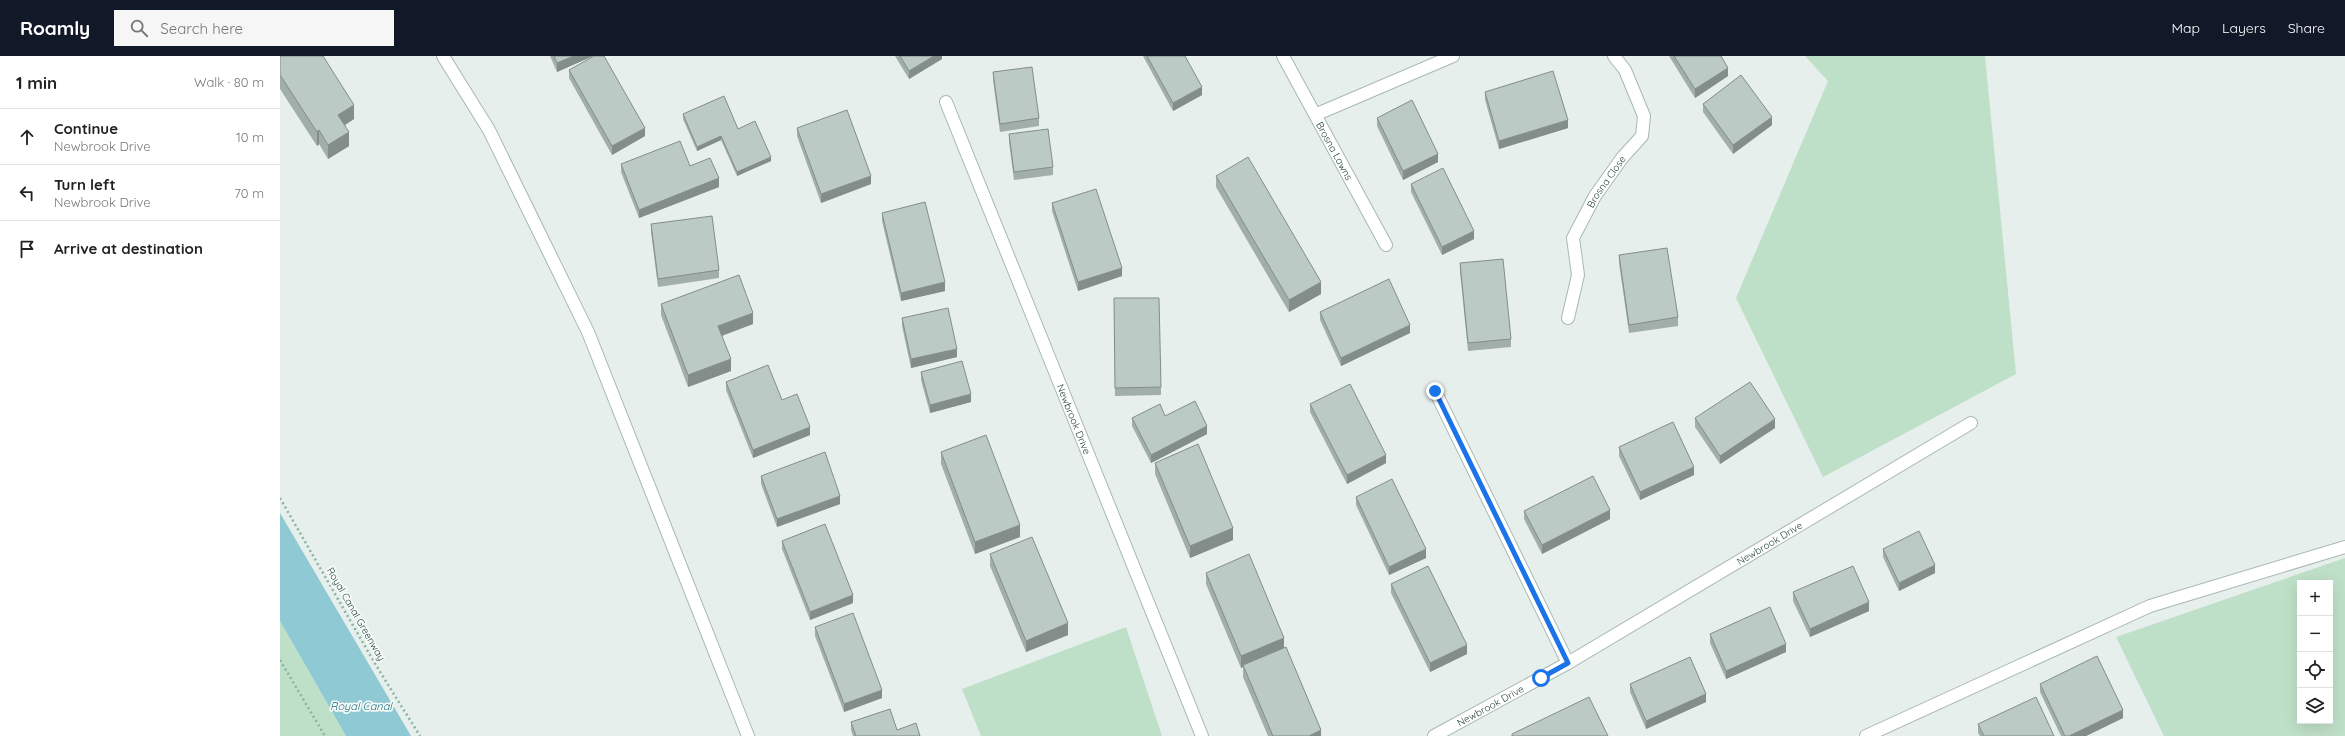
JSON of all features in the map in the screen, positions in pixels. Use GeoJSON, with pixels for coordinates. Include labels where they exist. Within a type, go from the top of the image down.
{"type":"FeatureCollection","features":[{"type":"Feature","properties":{"kind":"street"},"geometry":{"type":"LineString","coordinates":[[443,56],[489,130],[588,332],[748,736]]}},
{"type":"Feature","properties":{"kind":"street","name":"Brosna Lawns"},"geometry":{"type":"LineString","coordinates":[[1284,56],[1317,114],[1386,245]]}},
{"type":"Feature","properties":{"kind":"street"},"geometry":{"type":"LineString","coordinates":[[1317,114],[1453,56]]}},
{"type":"Feature","properties":{"kind":"street","name":"Brosna Close"},"geometry":{"type":"LineString","coordinates":[[1568,318],[1578,275],[1573,238],[1595,196],[1622,158],[1642,136],[1644,116],[1625,70],[1614,56]]}},
{"type":"Feature","properties":{"kind":"street","name":"Newbrook Drive"},"geometry":{"type":"LineString","coordinates":[[946,102],[1202,736]]}},
{"type":"Feature","properties":{"kind":"street"},"geometry":{"type":"LineString","coordinates":[[1435,391],[1568,663]]}},
{"type":"Feature","properties":{"kind":"street","name":"Newbrook Drive"},"geometry":{"type":"LineString","coordinates":[[1434,736],[1568,663],[1971,423]]}},
{"type":"Feature","properties":{"kind":"street"},"geometry":{"type":"LineString","coordinates":[[1866,736],[2150,606],[2345,547]]}},
{"type":"Feature","properties":{"kind":"path","name":"Royal Canal Greenway"},"geometry":{"type":"LineString","coordinates":[[280,498],[374,662],[420,736]]}},
{"type":"Feature","properties":{"kind":"path"},"geometry":{"type":"LineString","coordinates":[[280,660],[324,736]]}},
{"type":"Feature","properties":{"kind":"green space"},"geometry":{"type":"Polygon","coordinates":[[[1805,56],[1985,56],[2016,374],[1823,477],[1736,298],[1828,81],[1805,56]]]}},
{"type":"Feature","properties":{"kind":"green space"},"geometry":{"type":"Polygon","coordinates":[[[2345,558],[2345,736],[2164,736],[2116,637],[2345,558]]]}},
{"type":"Feature","properties":{"kind":"green space"},"geometry":{"type":"Polygon","coordinates":[[[280,621],[346,736],[280,736],[280,621]]]}},
{"type":"Feature","properties":{"kind":"green space"},"geometry":{"type":"Polygon","coordinates":[[[1126,627],[1162,736],[981,736],[962,689],[1126,627]]]}},
{"type":"Feature","properties":{"kind":"water","name":"Royal Canal"},"geometry":{"type":"Polygon","coordinates":[[[280,513],[411,736],[346,736],[280,621],[280,513]]]}},
{"type":"Feature","properties":{"kind":"building"},"geometry":{"type":"Polygon","coordinates":[[[280,56],[323,56],[354,105],[338,115],[349,132],[328,145],[319,130],[317,132],[280,75],[280,56]]]}},
{"type":"Feature","properties":{"kind":"building"},"geometry":{"type":"Polygon","coordinates":[[[554,56],[574,56],[557,63],[554,56]]]}},
{"type":"Feature","properties":{"kind":"building"},"geometry":{"type":"Polygon","coordinates":[[[594,56],[604,56],[645,128],[612,146],[569,70],[594,56]]]}},
{"type":"Feature","properties":{"kind":"building"},"geometry":{"type":"Polygon","coordinates":[[[900,56],[934,56],[909,71],[900,56]]]}},
{"type":"Feature","properties":{"kind":"building"},"geometry":{"type":"Polygon","coordinates":[[[1147,56],[1185,56],[1202,87],[1173,103],[1147,56]]]}},
{"type":"Feature","properties":{"kind":"building"},"geometry":{"type":"Polygon","coordinates":[[[1674,56],[1721,56],[1728,68],[1695,89],[1674,56]]]}},
{"type":"Feature","properties":{"kind":"building"},"geometry":{"type":"Polygon","coordinates":[[[1032,67],[1039,118],[1000,124],[993,72],[1032,67]]]}},
{"type":"Feature","properties":{"kind":"building"},"geometry":{"type":"Polygon","coordinates":[[[1553,71],[1568,120],[1499,141],[1485,92],[1553,71]]]}},
{"type":"Feature","properties":{"kind":"building"},"geometry":{"type":"Polygon","coordinates":[[[1741,75],[1772,117],[1733,145],[1703,104],[1741,75]]]}},
{"type":"Feature","properties":{"kind":"building"},"geometry":{"type":"Polygon","coordinates":[[[724,96],[738,129],[755,121],[771,157],[737,172],[721,136],[697,147],[683,114],[724,96]]]}},
{"type":"Feature","properties":{"kind":"building"},"geometry":{"type":"Polygon","coordinates":[[[1412,100],[1438,154],[1403,171],[1377,118],[1412,100]]]}},
{"type":"Feature","properties":{"kind":"building"},"geometry":{"type":"Polygon","coordinates":[[[847,110],[871,176],[821,194],[797,128],[847,110]]]}},
{"type":"Feature","properties":{"kind":"building"},"geometry":{"type":"Polygon","coordinates":[[[1048,129],[1053,167],[1014,172],[1009,134],[1048,129]]]}},
{"type":"Feature","properties":{"kind":"building"},"geometry":{"type":"Polygon","coordinates":[[[680,141],[690,166],[710,158],[719,178],[639,210],[621,164],[680,141]]]}},
{"type":"Feature","properties":{"kind":"building"},"geometry":{"type":"Polygon","coordinates":[[[1248,157],[1321,282],[1289,300],[1216,176],[1248,157]]]}},
{"type":"Feature","properties":{"kind":"building"},"geometry":{"type":"Polygon","coordinates":[[[1443,168],[1474,231],[1442,247],[1411,184],[1443,168]]]}},
{"type":"Feature","properties":{"kind":"building"},"geometry":{"type":"Polygon","coordinates":[[[1096,189],[1122,268],[1078,282],[1052,203],[1096,189]]]}},
{"type":"Feature","properties":{"kind":"building"},"geometry":{"type":"Polygon","coordinates":[[[925,202],[945,282],[901,293],[882,213],[925,202]]]}},
{"type":"Feature","properties":{"kind":"building"},"geometry":{"type":"Polygon","coordinates":[[[712,216],[719,270],[658,279],[651,224],[712,216]]]}},
{"type":"Feature","properties":{"kind":"building"},"geometry":{"type":"Polygon","coordinates":[[[1667,248],[1678,317],[1629,325],[1619,255],[1667,248]]]}},
{"type":"Feature","properties":{"kind":"building"},"geometry":{"type":"Polygon","coordinates":[[[1503,259],[1511,339],[1468,343],[1460,263],[1503,259]]]}},
{"type":"Feature","properties":{"kind":"building"},"geometry":{"type":"Polygon","coordinates":[[[739,275],[753,313],[718,326],[731,359],[688,375],[661,304],[739,275]]]}},
{"type":"Feature","properties":{"kind":"building"},"geometry":{"type":"Polygon","coordinates":[[[1389,279],[1410,325],[1341,358],[1320,312],[1389,279]]]}},
{"type":"Feature","properties":{"kind":"building"},"geometry":{"type":"Polygon","coordinates":[[[1114,298],[1159,298],[1161,387],[1115,388],[1114,298]]]}},
{"type":"Feature","properties":{"kind":"building"},"geometry":{"type":"Polygon","coordinates":[[[948,308],[957,349],[911,359],[902,318],[948,308]]]}},
{"type":"Feature","properties":{"kind":"building"},"geometry":{"type":"Polygon","coordinates":[[[962,361],[971,394],[930,405],[921,372],[962,361]]]}},
{"type":"Feature","properties":{"kind":"building"},"geometry":{"type":"Polygon","coordinates":[[[768,365],[782,400],[797,394],[810,427],[753,450],[726,382],[768,365]]]}},
{"type":"Feature","properties":{"kind":"building"},"geometry":{"type":"Polygon","coordinates":[[[1750,382],[1775,419],[1720,456],[1695,418],[1750,382]]]}},
{"type":"Feature","properties":{"kind":"building"},"geometry":{"type":"Polygon","coordinates":[[[1350,384],[1386,455],[1347,475],[1310,404],[1350,384]]]}},
{"type":"Feature","properties":{"kind":"building"},"geometry":{"type":"Polygon","coordinates":[[[1195,401],[1207,426],[1151,455],[1132,418],[1160,404],[1165,416],[1195,401]]]}},
{"type":"Feature","properties":{"kind":"building"},"geometry":{"type":"Polygon","coordinates":[[[1673,422],[1694,467],[1640,492],[1619,447],[1673,422]]]}},
{"type":"Feature","properties":{"kind":"building"},"geometry":{"type":"Polygon","coordinates":[[[986,435],[1020,525],[975,542],[941,452],[986,435]]]}},
{"type":"Feature","properties":{"kind":"building"},"geometry":{"type":"Polygon","coordinates":[[[1198,444],[1233,528],[1190,546],[1155,463],[1198,444]]]}},
{"type":"Feature","properties":{"kind":"building"},"geometry":{"type":"Polygon","coordinates":[[[825,452],[840,496],[777,519],[761,476],[825,452]]]}},
{"type":"Feature","properties":{"kind":"building"},"geometry":{"type":"Polygon","coordinates":[[[1593,476],[1610,510],[1542,545],[1524,511],[1593,476]]]}},
{"type":"Feature","properties":{"kind":"building"},"geometry":{"type":"Polygon","coordinates":[[[1392,479],[1426,549],[1389,567],[1356,497],[1392,479]]]}},
{"type":"Feature","properties":{"kind":"building"},"geometry":{"type":"Polygon","coordinates":[[[825,524],[853,595],[810,612],[782,541],[825,524]]]}},
{"type":"Feature","properties":{"kind":"building"},"geometry":{"type":"Polygon","coordinates":[[[1919,531],[1935,565],[1899,583],[1883,549],[1919,531]]]}},
{"type":"Feature","properties":{"kind":"building"},"geometry":{"type":"Polygon","coordinates":[[[1032,537],[1068,623],[1026,641],[990,554],[1032,537]]]}},
{"type":"Feature","properties":{"kind":"building"},"geometry":{"type":"Polygon","coordinates":[[[1249,554],[1284,638],[1241,656],[1206,573],[1249,554]]]}},
{"type":"Feature","properties":{"kind":"building"},"geometry":{"type":"Polygon","coordinates":[[[1428,566],[1467,645],[1430,663],[1391,584],[1428,566]]]}},
{"type":"Feature","properties":{"kind":"building"},"geometry":{"type":"Polygon","coordinates":[[[1853,566],[1869,602],[1810,629],[1793,592],[1853,566]]]}},
{"type":"Feature","properties":{"kind":"building"},"geometry":{"type":"Polygon","coordinates":[[[1770,607],[1786,644],[1726,671],[1710,634],[1770,607]]]}},
{"type":"Feature","properties":{"kind":"building"},"geometry":{"type":"Polygon","coordinates":[[[853,613],[882,690],[844,704],[815,627],[853,613]]]}},
{"type":"Feature","properties":{"kind":"building"},"geometry":{"type":"Polygon","coordinates":[[[1286,647],[1321,730],[1309,736],[1273,736],[1243,665],[1286,647]]]}},
{"type":"Feature","properties":{"kind":"building"},"geometry":{"type":"Polygon","coordinates":[[[2097,656],[2123,710],[2069,736],[2065,736],[2040,684],[2097,656]]]}},
{"type":"Feature","properties":{"kind":"building"},"geometry":{"type":"Polygon","coordinates":[[[1690,657],[1706,694],[1646,721],[1630,684],[1690,657]]]}},
{"type":"Feature","properties":{"kind":"building"},"geometry":{"type":"Polygon","coordinates":[[[1589,697],[1608,736],[1512,736],[1512,734],[1589,697]]]}},
{"type":"Feature","properties":{"kind":"building"},"geometry":{"type":"Polygon","coordinates":[[[2036,697],[2054,736],[1984,736],[1978,724],[2036,697]]]}},
{"type":"Feature","properties":{"kind":"building"},"geometry":{"type":"Polygon","coordinates":[[[890,709],[897,730],[916,723],[920,736],[856,736],[851,722],[890,709]]]}},
{"type":"Feature","properties":{"kind":"route"},"geometry":{"type":"LineString","coordinates":[[1435,391],[1568,663],[1541,678]]}}]}
